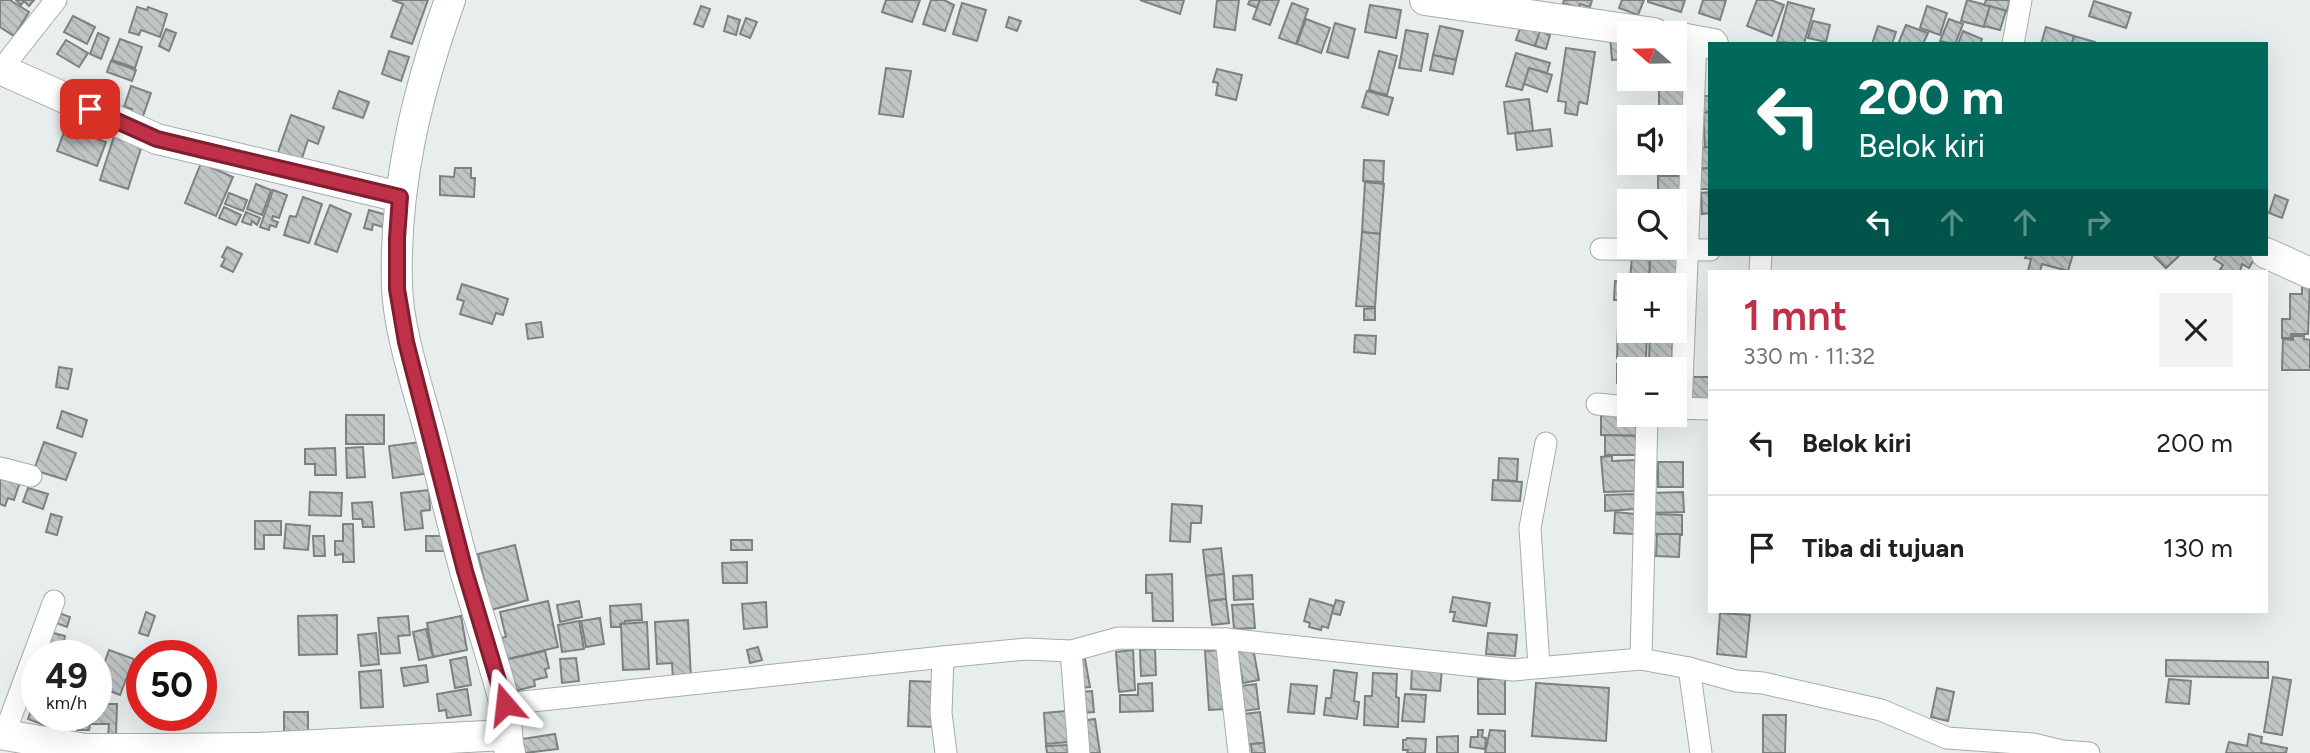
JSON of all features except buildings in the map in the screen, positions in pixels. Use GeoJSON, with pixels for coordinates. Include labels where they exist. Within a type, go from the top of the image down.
{"type":"FeatureCollection","features":[{"type":"Feature","properties":{"kind":"street"},"geometry":{"type":"LineString","coordinates":[[56,0],[0,70],[157,139],[400,197]]}},
{"type":"Feature","properties":{"kind":"street"},"geometry":{"type":"LineString","coordinates":[[54,601],[2,734],[85,749],[508,744],[505,704],[465,571],[406,342],[397,289],[400,197],[411,132],[429,60],[450,0]]}},
{"type":"Feature","properties":{"kind":"street"},"geometry":{"type":"LineString","coordinates":[[1425,0],[1617,28]]}},
{"type":"Feature","properties":{"kind":"street"},"geometry":{"type":"LineString","coordinates":[[2013,42],[2021,0]]}},
{"type":"Feature","properties":{"kind":"street"},"geometry":{"type":"LineString","coordinates":[[1681,357],[1688,250],[1695,40]]}},
{"type":"Feature","properties":{"kind":"street"},"geometry":{"type":"LineString","coordinates":[[1601,249],[1708,250]]}},
{"type":"Feature","properties":{"kind":"street"},"geometry":{"type":"LineString","coordinates":[[2268,254],[2310,273]]}},
{"type":"Feature","properties":{"kind":"street"},"geometry":{"type":"LineString","coordinates":[[1597,404],[1617,406]]}},
{"type":"Feature","properties":{"kind":"street"},"geometry":{"type":"LineString","coordinates":[[1687,408],[1708,409]]}},
{"type":"Feature","properties":{"kind":"street"},"geometry":{"type":"LineString","coordinates":[[1641,659],[1647,427]]}},
{"type":"Feature","properties":{"kind":"street"},"geometry":{"type":"LineString","coordinates":[[1539,666],[1530,528],[1546,443]]}},
{"type":"Feature","properties":{"kind":"street"},"geometry":{"type":"LineString","coordinates":[[0,468],[32,476]]}},
{"type":"Feature","properties":{"kind":"street"},"geometry":{"type":"LineString","coordinates":[[505,704],[1026,649],[1071,651],[1118,638],[1226,639],[1513,670],[1641,659],[1881,710],[1947,738],[2034,744],[2062,751],[2089,753]]}},
{"type":"Feature","properties":{"kind":"street"},"geometry":{"type":"LineString","coordinates":[[1226,639],[1239,753]]}},
{"type":"Feature","properties":{"kind":"street"},"geometry":{"type":"LineString","coordinates":[[1071,651],[1079,753]]}},
{"type":"Feature","properties":{"kind":"street"},"geometry":{"type":"LineString","coordinates":[[943,657],[941,713],[946,753]]}},
{"type":"Feature","properties":{"kind":"street"},"geometry":{"type":"LineString","coordinates":[[1689,668],[1701,753]]}},
{"type":"Feature","properties":{"kind":"route"},"geometry":{"type":"LineString","coordinates":[[90,109],[157,139],[400,197],[397,289],[406,342],[465,571],[505,704]]}}]}
